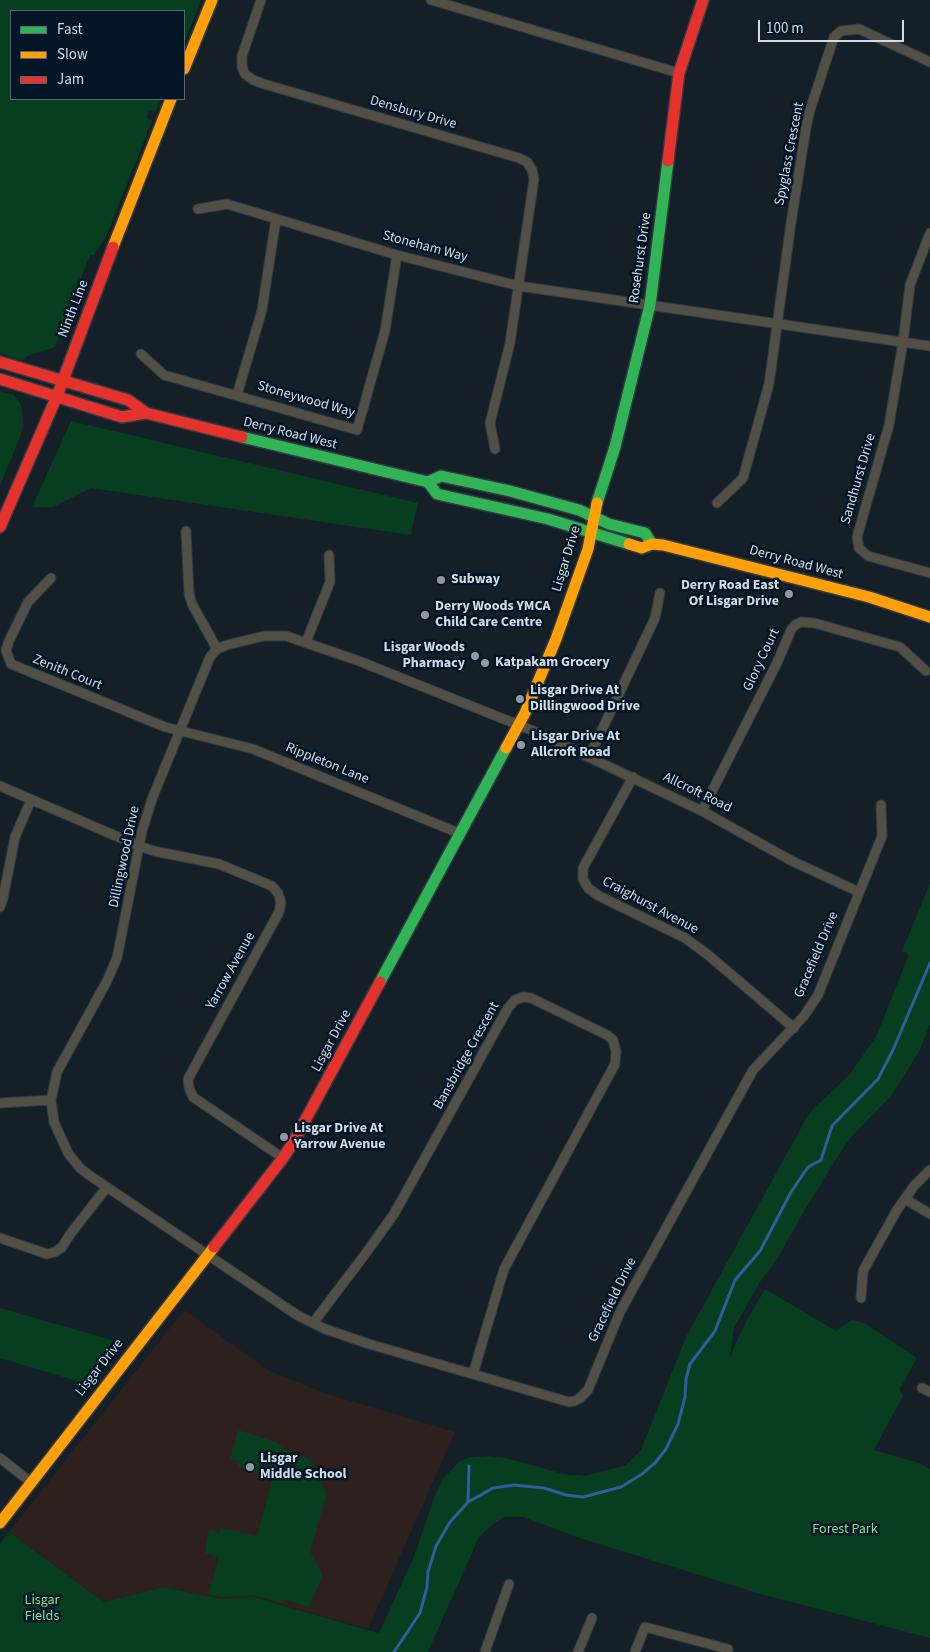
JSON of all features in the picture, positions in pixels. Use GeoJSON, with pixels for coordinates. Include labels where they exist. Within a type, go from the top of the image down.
{"type":"FeatureCollection","features":[{"type":"Feature","properties":{"kind":"main road"},"geometry":{"type":"LineString","coordinates":[[185,67],[212,0]]}},
{"type":"Feature","properties":{"kind":"main road","name":"Rosehurst Drive"},"geometry":{"type":"LineString","coordinates":[[594,518],[615,447],[650,305],[679,73],[703,0]]}},
{"type":"Feature","properties":{"kind":"main road","name":"Ninth Line"},"geometry":{"type":"LineString","coordinates":[[0,527],[57,396],[136,186],[172,100]]}},
{"type":"Feature","properties":{"kind":"main road","name":"Derry Road West"},"geometry":{"type":"LineString","coordinates":[[0,362],[128,400],[146,413],[428,482],[441,476],[510,491],[579,510],[610,524],[645,533],[652,544]]}},
{"type":"Feature","properties":{"kind":"main road","name":"Derry Road West"},"geometry":{"type":"LineString","coordinates":[[0,379],[122,417],[146,413]]}},
{"type":"Feature","properties":{"kind":"main road","name":"Derry Road West"},"geometry":{"type":"LineString","coordinates":[[428,482],[437,494],[548,519],[642,548],[652,544],[783,574],[868,597],[930,617]]}},
{"type":"Feature","properties":{"kind":"main road","name":"Lisgar Drive"},"geometry":{"type":"LineString","coordinates":[[0,1523],[283,1158],[294,1141],[519,726],[563,620],[588,549],[594,518]]}},
{"type":"Feature","properties":{"kind":"street","name":"Densbury Drive"},"geometry":{"type":"LineString","coordinates":[[261,0],[242,56],[242,67],[245,74],[253,80],[519,158],[527,162],[532,170],[534,179],[519,286]]}},
{"type":"Feature","properties":{"kind":"street"},"geometry":{"type":"LineString","coordinates":[[431,0],[679,73]]}},
{"type":"Feature","properties":{"kind":"street","name":"Spyglass Crescent"},"geometry":{"type":"LineString","coordinates":[[778,323],[806,128],[834,37],[841,31],[859,29],[930,62]]}},
{"type":"Feature","properties":{"kind":"street","name":"Stoneham Way"},"geometry":{"type":"LineString","coordinates":[[198,209],[227,204],[397,255],[519,286],[930,346]]}},
{"type":"Feature","properties":{"kind":"street"},"geometry":{"type":"LineString","coordinates":[[237,395],[262,310],[276,219]]}},
{"type":"Feature","properties":{"kind":"street"},"geometry":{"type":"LineString","coordinates":[[903,342],[910,285],[930,232]]}},
{"type":"Feature","properties":{"kind":"street","name":"Stoneywood Way"},"geometry":{"type":"LineString","coordinates":[[141,354],[164,375],[357,430],[385,331],[397,255]]}},
{"type":"Feature","properties":{"kind":"street"},"geometry":{"type":"LineString","coordinates":[[495,449],[490,423],[510,343],[519,286]]}},
{"type":"Feature","properties":{"kind":"street"},"geometry":{"type":"LineString","coordinates":[[717,503],[743,478],[769,384],[778,323]]}},
{"type":"Feature","properties":{"kind":"street","name":"Sandhurst Drive"},"geometry":{"type":"LineString","coordinates":[[903,342],[889,425],[857,537],[859,548],[868,556],[930,573]]}},
{"type":"Feature","properties":{"kind":"street"},"geometry":{"type":"LineString","coordinates":[[186,531],[189,594],[217,649],[255,638],[271,635],[286,636],[368,664],[519,726]]}},
{"type":"Feature","properties":{"kind":"street"},"geometry":{"type":"LineString","coordinates":[[306,642],[330,582],[329,555]]}},
{"type":"Feature","properties":{"kind":"street","name":"Zenith Court"},"geometry":{"type":"LineString","coordinates":[[51,578],[28,602],[8,641],[6,650],[11,664],[166,727],[180,730]]}},
{"type":"Feature","properties":{"kind":"street"},"geometry":{"type":"LineString","coordinates":[[589,757],[654,618],[660,593]]}},
{"type":"Feature","properties":{"kind":"street","name":"Glory Court"},"geometry":{"type":"LineString","coordinates":[[702,811],[795,625],[801,622],[814,623],[900,647],[926,671]]}},
{"type":"Feature","properties":{"kind":"street","name":"Dillingwood Drive"},"geometry":{"type":"LineString","coordinates":[[208,1254],[80,1168],[68,1153],[54,1122],[51,1100],[57,1072],[107,981],[117,958],[142,831],[152,799],[210,657],[217,649]]}},
{"type":"Feature","properties":{"kind":"street","name":"Allcroft Road"},"geometry":{"type":"LineString","coordinates":[[519,726],[633,777],[702,811],[792,861],[859,892]]}},
{"type":"Feature","properties":{"kind":"street","name":"Rippleton Lane"},"geometry":{"type":"LineString","coordinates":[[180,730],[253,749],[461,834]]}},
{"type":"Feature","properties":{"kind":"street","name":"Craighurst Avenue"},"geometry":{"type":"LineString","coordinates":[[633,777],[583,868],[583,879],[588,888],[600,896],[684,938],[707,954],[794,1028]]}},
{"type":"Feature","properties":{"kind":"street"},"geometry":{"type":"LineString","coordinates":[[0,786],[139,846]]}},
{"type":"Feature","properties":{"kind":"street"},"geometry":{"type":"LineString","coordinates":[[0,907],[4,898],[15,837],[31,800]]}},
{"type":"Feature","properties":{"kind":"street","name":"Gracefield Drive"},"geometry":{"type":"LineString","coordinates":[[208,1254],[289,1310],[313,1323],[346,1336],[568,1402],[584,1395],[592,1381],[620,1312],[752,1070],[794,1028],[818,995],[882,836],[881,806]]}},
{"type":"Feature","properties":{"kind":"street","name":"Yarrow Avenue"},"geometry":{"type":"LineString","coordinates":[[139,846],[154,851],[218,864],[272,886],[278,893],[282,904],[279,912],[188,1079],[193,1097],[200,1103],[283,1158]]}},
{"type":"Feature","properties":{"kind":"street","name":"Bansbridge Crescent"},"geometry":{"type":"LineString","coordinates":[[313,1323],[394,1214],[508,1008],[515,1000],[523,997],[530,998],[607,1034],[613,1040],[616,1051],[615,1064],[504,1269],[473,1374]]}},
{"type":"Feature","properties":{"kind":"street"},"geometry":{"type":"LineString","coordinates":[[0,1103],[51,1100]]}},
{"type":"Feature","properties":{"kind":"street"},"geometry":{"type":"LineString","coordinates":[[861,1298],[863,1271],[897,1210],[930,1170]]}},
{"type":"Feature","properties":{"kind":"street"},"geometry":{"type":"LineString","coordinates":[[0,1238],[47,1254],[55,1252],[62,1248],[70,1233],[107,1187]]}},
{"type":"Feature","properties":{"kind":"street"},"geometry":{"type":"LineString","coordinates":[[905,1198],[930,1214]]}},
{"type":"Feature","properties":{"kind":"street"},"geometry":{"type":"LineString","coordinates":[[0,1458],[32,1482]]}},
{"type":"Feature","properties":{"kind":"street"},"geometry":{"type":"LineString","coordinates":[[484,1652],[509,1584]]}},
{"type":"Feature","properties":{"kind":"street"},"geometry":{"type":"LineString","coordinates":[[578,1652],[592,1618]]}},
{"type":"Feature","properties":{"kind":"street"},"geometry":{"type":"LineString","coordinates":[[635,1652],[645,1627],[728,1649]]}},
{"type":"Feature","properties":{"kind":"shaded area","name":"Lisgar Middle School"},"geometry":{"type":"Polygon","coordinates":[[[184,1310],[268,1370],[324,1393],[455,1432],[368,1629],[253,1597],[221,1599],[163,1587],[104,1602],[9,1532],[184,1310]]]}},
{"type":"Feature","properties":{"kind":"green space"},"geometry":{"type":"Polygon","coordinates":[[[0,0],[201,0],[185,40],[185,10],[10,10],[10,100],[161,100],[155,112],[149,110],[147,118],[152,121],[106,237],[94,255],[90,255],[55,347],[27,356],[22,361],[0,353],[0,0]]]}},
{"type":"Feature","properties":{"kind":"green space"},"geometry":{"type":"Polygon","coordinates":[[[0,391],[14,395],[21,405],[23,422],[21,435],[0,485],[0,391]]]}},
{"type":"Feature","properties":{"kind":"green space"},"geometry":{"type":"Polygon","coordinates":[[[71,421],[418,503],[411,535],[91,488],[53,507],[32,507],[71,421]]]}},
{"type":"Feature","properties":{"kind":"green space"},"geometry":{"type":"Polygon","coordinates":[[[930,883],[930,1024],[920,1050],[891,1096],[851,1137],[838,1156],[777,1259],[760,1282],[734,1328],[730,1356],[746,1322],[765,1289],[836,1331],[852,1320],[864,1323],[917,1358],[900,1389],[903,1396],[874,1450],[919,1463],[930,1469],[930,1638],[764,1595],[583,1539],[523,1517],[504,1517],[479,1537],[428,1652],[0,1652],[0,1544],[9,1532],[104,1602],[163,1587],[221,1599],[253,1597],[379,1633],[413,1559],[435,1495],[443,1479],[460,1461],[467,1458],[487,1456],[507,1458],[563,1474],[585,1476],[626,1465],[641,1450],[686,1337],[807,1117],[849,1075],[876,1037],[908,957],[907,953],[902,951],[930,883]]]}},
{"type":"Feature","properties":{"kind":"green space"},"geometry":{"type":"Polygon","coordinates":[[[0,1308],[119,1342],[87,1384],[0,1358],[0,1308]]]}},
{"type":"Feature","properties":{"kind":"green space"},"geometry":{"type":"Polygon","coordinates":[[[238,1430],[276,1442],[284,1449],[309,1459],[327,1493],[311,1549],[311,1554],[321,1571],[322,1577],[309,1607],[285,1600],[282,1603],[253,1595],[222,1597],[208,1594],[219,1558],[205,1553],[209,1530],[219,1533],[221,1528],[257,1536],[273,1477],[238,1467],[240,1461],[230,1459],[238,1430]]]}},
{"type":"Feature","properties":{"kind":"waterway"},"geometry":{"type":"LineString","coordinates":[[394,1652],[420,1613],[427,1587],[428,1572],[436,1546],[450,1522],[468,1502],[493,1488],[514,1485],[544,1488],[566,1495],[583,1497],[621,1487],[642,1474],[655,1463],[666,1449],[678,1424],[685,1397],[686,1379],[690,1364],[715,1331],[735,1280],[760,1251],[791,1192],[808,1167],[821,1160],[832,1126],[878,1079],[893,1050],[930,963]]}},
{"type":"Feature","properties":{"kind":"waterway"},"geometry":{"type":"LineString","coordinates":[[468,1502],[469,1466]]}},
{"type":"Feature","properties":{"kind":"traffic: fast"},"geometry":{"type":"LineString","coordinates":[[597,503],[615,447],[650,305],[668,161]]}},
{"type":"Feature","properties":{"kind":"traffic: fast"},"geometry":{"type":"LineString","coordinates":[[242,437],[428,482],[437,494],[548,519],[629,544]]}},
{"type":"Feature","properties":{"kind":"traffic: fast"},"geometry":{"type":"LineString","coordinates":[[428,482],[441,476],[510,491],[579,510],[609,524],[645,533],[652,544]]}},
{"type":"Feature","properties":{"kind":"traffic: fast"},"geometry":{"type":"LineString","coordinates":[[380,982],[506,748]]}},
{"type":"Feature","properties":{"kind":"traffic: slow"},"geometry":{"type":"LineString","coordinates":[[185,67],[212,0]]}},
{"type":"Feature","properties":{"kind":"traffic: slow"},"geometry":{"type":"LineString","coordinates":[[113,247],[171,100]]}},
{"type":"Feature","properties":{"kind":"traffic: slow"},"geometry":{"type":"LineString","coordinates":[[506,748],[525,713],[556,639],[588,549],[597,503]]}},
{"type":"Feature","properties":{"kind":"traffic: slow"},"geometry":{"type":"LineString","coordinates":[[629,544],[642,548],[652,544],[663,545],[869,597],[930,617]]}},
{"type":"Feature","properties":{"kind":"traffic: slow"},"geometry":{"type":"LineString","coordinates":[[0,1523],[214,1247]]}},
{"type":"Feature","properties":{"kind":"traffic: jam"},"geometry":{"type":"LineString","coordinates":[[668,161],[679,73],[703,0]]}},
{"type":"Feature","properties":{"kind":"traffic: jam"},"geometry":{"type":"LineString","coordinates":[[0,527],[57,396],[113,247]]}},
{"type":"Feature","properties":{"kind":"traffic: jam"},"geometry":{"type":"LineString","coordinates":[[0,362],[128,400],[146,413]]}},
{"type":"Feature","properties":{"kind":"traffic: jam"},"geometry":{"type":"LineString","coordinates":[[0,379],[122,417],[146,413],[242,437]]}},
{"type":"Feature","properties":{"kind":"traffic: jam"},"geometry":{"type":"LineString","coordinates":[[214,1247],[294,1141],[380,982]]}},
{"type":"Feature","properties":{"kind":"place","name":"Subway"},"geometry":{"type":"Point","coordinates":[441,580]}},
{"type":"Feature","properties":{"kind":"place","name":"Derry Road East Of Lisgar Drive"},"geometry":{"type":"Point","coordinates":[789,594]}},
{"type":"Feature","properties":{"kind":"place","name":"Derry Woods YMCA Child Care Centre"},"geometry":{"type":"Point","coordinates":[425,615]}},
{"type":"Feature","properties":{"kind":"place","name":"Lisgar Woods Pharmacy"},"geometry":{"type":"Point","coordinates":[475,656]}},
{"type":"Feature","properties":{"kind":"place","name":"Katpakam Grocery"},"geometry":{"type":"Point","coordinates":[485,663]}},
{"type":"Feature","properties":{"kind":"place","name":"Lisgar Drive At Dillingwood Drive"},"geometry":{"type":"Point","coordinates":[520,699]}},
{"type":"Feature","properties":{"kind":"place","name":"Lisgar Drive At Allcroft Road"},"geometry":{"type":"Point","coordinates":[521,745]}},
{"type":"Feature","properties":{"kind":"place","name":"Lisgar Drive At Yarrow Avenue"},"geometry":{"type":"Point","coordinates":[284,1137]}},
{"type":"Feature","properties":{"kind":"place","name":"Lisgar Middle School"},"geometry":{"type":"Point","coordinates":[250,1467]}},
{"type":"Feature","properties":{"kind":"park label","name":"Forest Park"},"geometry":{"type":"Point","coordinates":[845,1530]}},
{"type":"Feature","properties":{"kind":"park label","name":"Lisgar Fields"},"geometry":{"type":"Point","coordinates":[42,1609]}}]}
